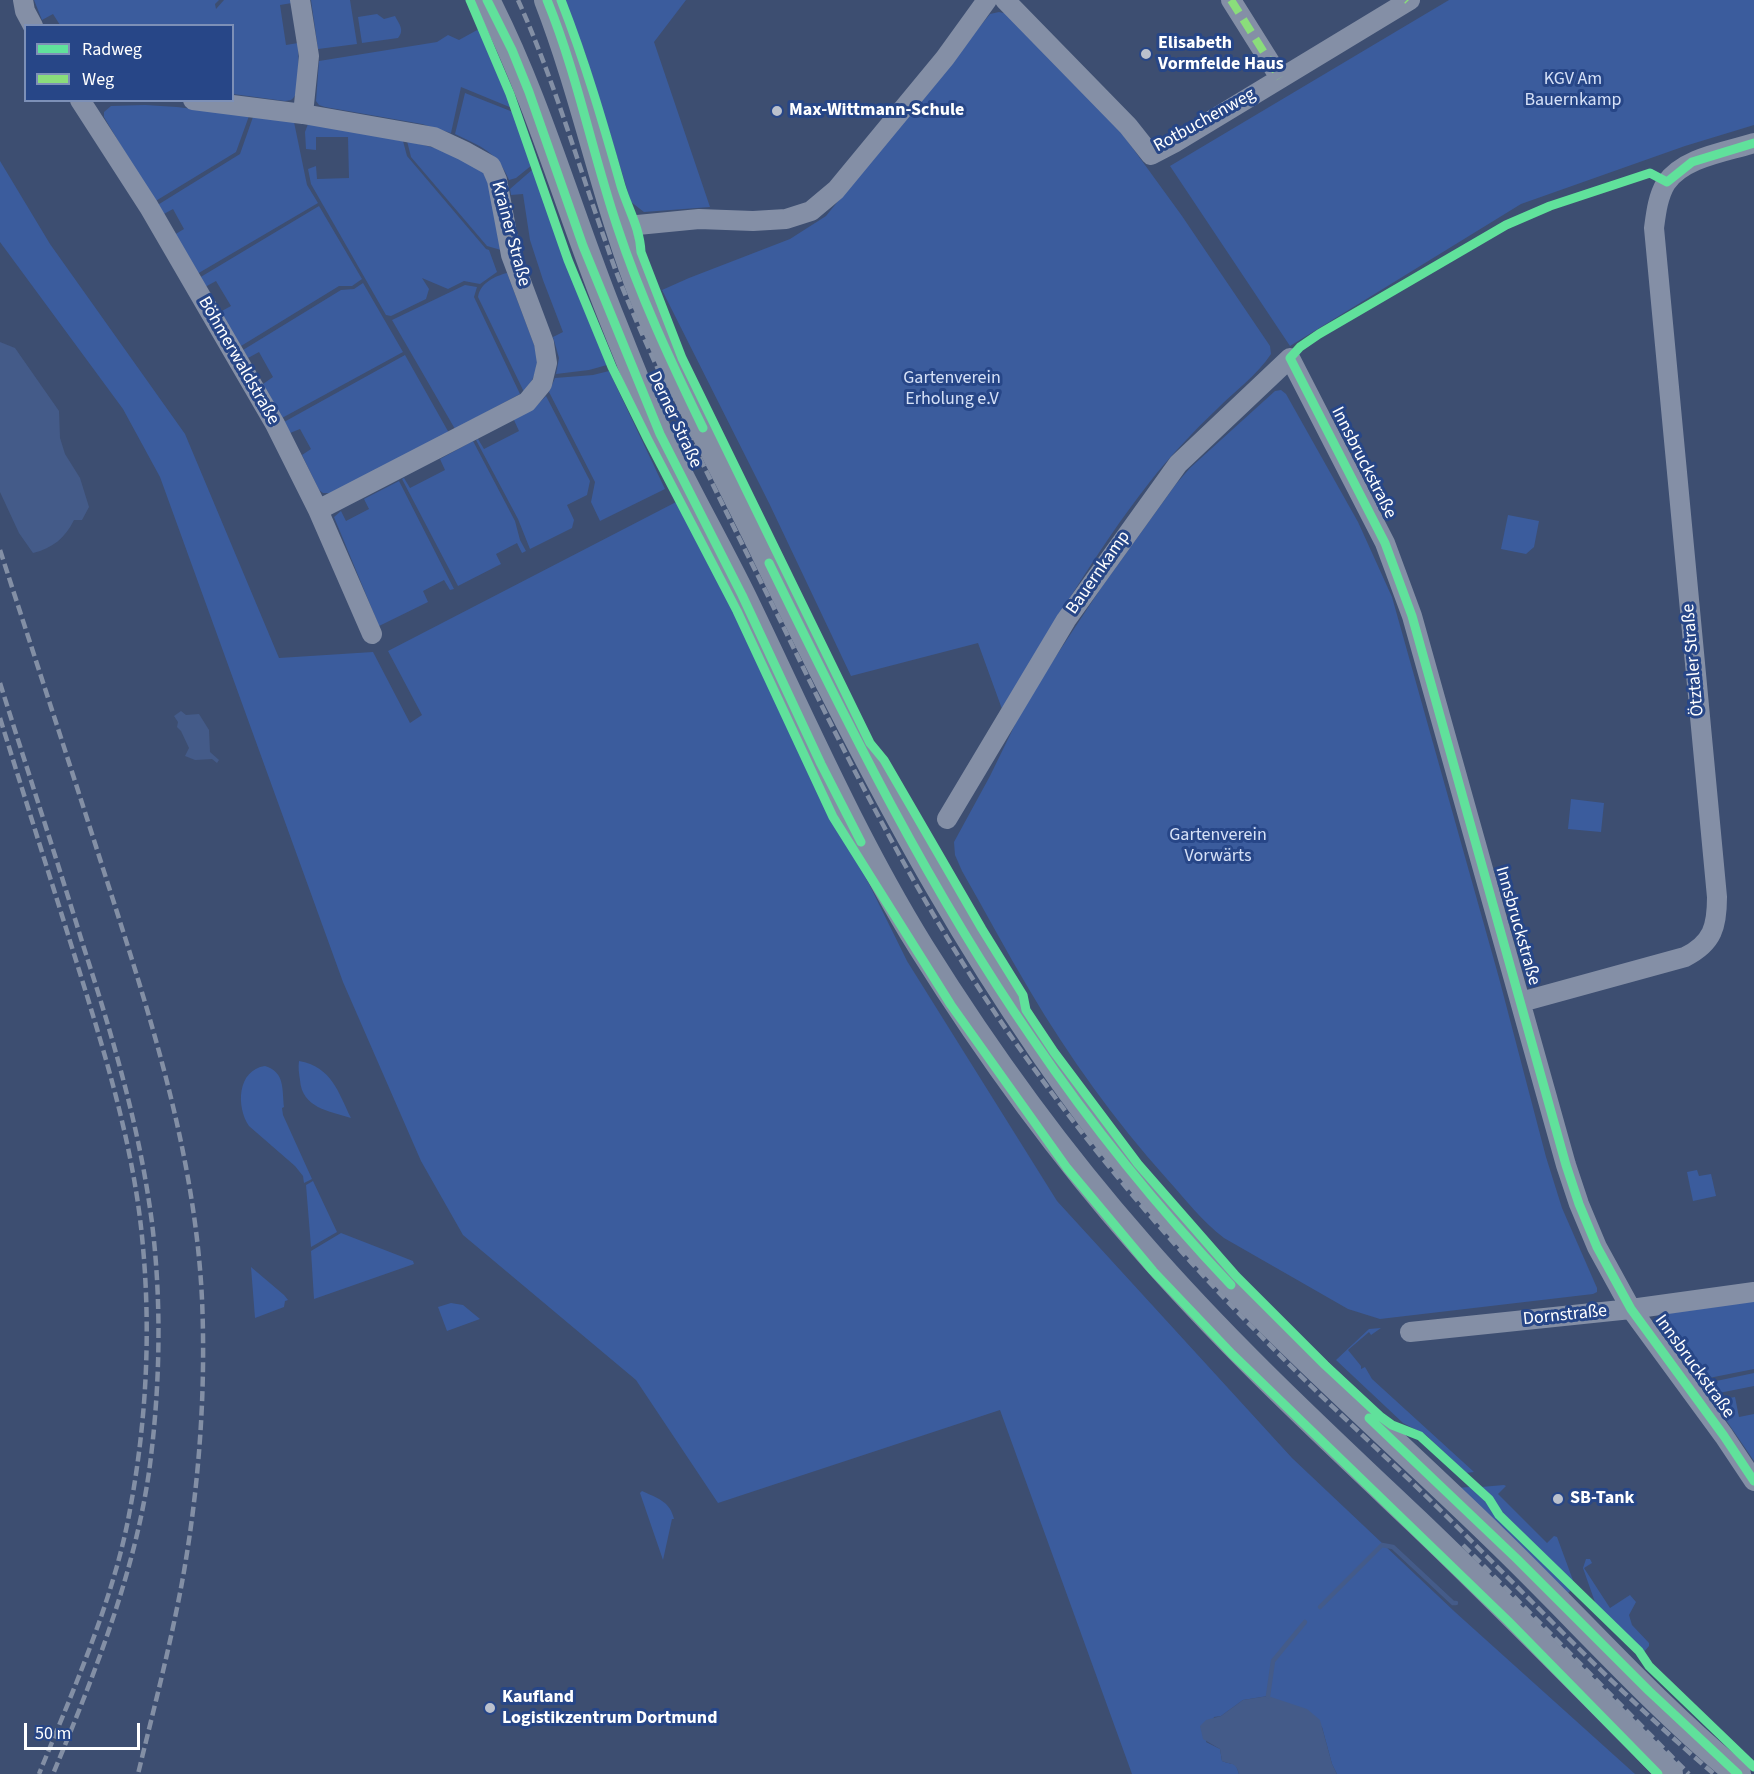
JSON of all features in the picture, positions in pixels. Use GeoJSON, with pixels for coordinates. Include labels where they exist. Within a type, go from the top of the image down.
{"type":"FeatureCollection","features":[{"type":"Feature","properties":{"kind":"main road","name":"Derner Straße"},"geometry":{"type":"LineString","coordinates":[[488,0],[516,60],[562,181],[583,246],[660,434],[742,595],[845,812],[919,944],[962,1010],[1021,1095],[1072,1161],[1135,1238],[1190,1300],[1276,1388],[1485,1588],[1670,1774]]}},
{"type":"Feature","properties":{"kind":"main road","name":"Derner Straße"},"geometry":{"type":"LineString","coordinates":[[547,0],[565,51],[617,227],[645,302],[675,370],[833,694],[950,909],[1001,992],[1063,1083],[1149,1193],[1248,1303],[1509,1552],[1649,1691],[1738,1774]]}},
{"type":"Feature","properties":{"kind":"street"},"geometry":{"type":"LineString","coordinates":[[23,0],[25,11],[32,24]]}},
{"type":"Feature","properties":{"kind":"street"},"geometry":{"type":"LineString","coordinates":[[300,0],[309,56],[303,114]]}},
{"type":"Feature","properties":{"kind":"street"},"geometry":{"type":"LineString","coordinates":[[617,227],[699,219],[753,221],[786,219],[811,211],[843,182],[945,58],[987,0]]}},
{"type":"Feature","properties":{"kind":"street","name":"Rotbuchenweg"},"geometry":{"type":"LineString","coordinates":[[1005,0],[1128,126],[1151,155],[1408,0]]}},
{"type":"Feature","properties":{"kind":"street"},"geometry":{"type":"LineString","coordinates":[[1231,0],[1280,78]]}},
{"type":"Feature","properties":{"kind":"street","name":"Krainer Straße"},"geometry":{"type":"LineString","coordinates":[[209,102],[303,114],[434,137],[491,166],[497,180],[512,255],[544,343],[547,363],[542,384],[527,402],[318,510]]}},
{"type":"Feature","properties":{"kind":"street","name":"Böhmerwaldstraße"},"geometry":{"type":"LineString","coordinates":[[88,103],[276,424],[318,510],[372,634]]}},
{"type":"Feature","properties":{"kind":"street","name":"Ötztaler Straße"},"geometry":{"type":"LineString","coordinates":[[1521,1002],[1685,957],[1703,946],[1714,928],[1717,916],[1654,228],[1658,203],[1667,182],[1692,162],[1754,143]]}},
{"type":"Feature","properties":{"kind":"street","name":"Innsbruckstraße"},"geometry":{"type":"LineString","coordinates":[[1290,358],[1385,543],[1412,616],[1566,1165],[1579,1204],[1597,1247],[1631,1309],[1754,1481]]}},
{"type":"Feature","properties":{"kind":"street","name":"Bauernkamp"},"geometry":{"type":"LineString","coordinates":[[947,819],[1066,620],[1178,464],[1290,358]]}},
{"type":"Feature","properties":{"kind":"street","name":"Dornstraße"},"geometry":{"type":"LineString","coordinates":[[1410,1332],[1631,1309],[1754,1292]]}},
{"type":"Feature","properties":{"kind":"green space"},"geometry":{"type":"Polygon","coordinates":[[[34,0],[219,0],[215,4],[216,9],[224,0],[291,0],[292,3],[280,5],[286,45],[298,43],[296,93],[292,99],[285,101],[234,94],[234,24],[59,24],[53,14],[42,20],[34,0]]]}},
{"type":"Feature","properties":{"kind":"green space"},"geometry":{"type":"Polygon","coordinates":[[[311,0],[350,0],[357,44],[318,49],[311,0]]]}},
{"type":"Feature","properties":{"kind":"green space"},"geometry":{"type":"Polygon","coordinates":[[[564,0],[686,0],[654,42],[710,207],[644,212],[631,202],[586,56],[564,0]]]}},
{"type":"Feature","properties":{"kind":"green space","name":"KGV Am Bauernkamp"},"geometry":{"type":"Polygon","coordinates":[[[1449,0],[1754,0],[1754,125],[1685,146],[1521,204],[1290,346],[1170,166],[1449,0]]]}},
{"type":"Feature","properties":{"kind":"green space","name":"Gartenverein Erholung e.V"},"geometry":{"type":"Polygon","coordinates":[[[999,12],[1008,14],[1121,132],[1182,216],[1270,346],[1271,354],[1253,376],[1182,445],[1149,483],[1091,565],[1002,709],[978,643],[851,676],[769,503],[662,290],[790,239],[826,216],[990,14],[999,12]]]}},
{"type":"Feature","properties":{"kind":"green space"},"geometry":{"type":"Polygon","coordinates":[[[377,14],[384,19],[395,16],[401,27],[400,35],[398,38],[362,43],[358,17],[377,14]]]}},
{"type":"Feature","properties":{"kind":"green space"},"geometry":{"type":"Polygon","coordinates":[[[479,29],[512,108],[461,87],[451,133],[422,124],[325,107],[316,101],[319,61],[437,42],[448,35],[459,40],[479,29]]]}},
{"type":"Feature","properties":{"kind":"green space"},"geometry":{"type":"Polygon","coordinates":[[[465,93],[513,112],[532,165],[516,178],[509,180],[493,156],[455,134],[465,93]]]}},
{"type":"Feature","properties":{"kind":"green space"},"geometry":{"type":"Polygon","coordinates":[[[145,105],[249,116],[236,152],[154,202],[104,117],[104,112],[111,106],[145,105]]]}},
{"type":"Feature","properties":{"kind":"green space"},"geometry":{"type":"Polygon","coordinates":[[[253,117],[294,122],[307,185],[318,203],[197,274],[174,235],[184,229],[173,209],[162,215],[156,206],[240,154],[253,117]]]}},
{"type":"Feature","properties":{"kind":"green space"},"geometry":{"type":"Polygon","coordinates":[[[308,124],[403,141],[407,156],[489,250],[497,272],[480,284],[464,281],[448,289],[422,278],[429,289],[426,299],[391,316],[386,315],[311,184],[308,169],[316,166],[317,179],[349,178],[348,137],[316,137],[316,150],[306,149],[305,132],[308,124]]]}},
{"type":"Feature","properties":{"kind":"green space"},"geometry":{"type":"Polygon","coordinates":[[[407,141],[435,148],[483,172],[490,187],[501,250],[487,246],[411,157],[407,141]]]}},
{"type":"Feature","properties":{"kind":"green space"},"geometry":{"type":"Polygon","coordinates":[[[0,161],[50,244],[185,434],[279,658],[373,652],[410,723],[422,715],[388,651],[680,500],[907,961],[1057,1201],[1292,1458],[1455,1612],[1635,1774],[1337,1774],[1322,1727],[1268,1696],[1243,1700],[1221,1716],[1214,1717],[1206,1742],[1220,1749],[1222,1761],[1235,1765],[1239,1774],[1132,1774],[1000,1410],[718,1503],[636,1380],[463,1235],[421,1161],[343,982],[160,477],[123,409],[0,242],[0,161]]]}},
{"type":"Feature","properties":{"kind":"green space"},"geometry":{"type":"Polygon","coordinates":[[[533,169],[565,262],[607,365],[556,374],[559,358],[553,337],[563,332],[530,240],[523,194],[511,195],[510,189],[533,169]]]}},
{"type":"Feature","properties":{"kind":"green space"},"geometry":{"type":"Polygon","coordinates":[[[319,206],[362,279],[352,286],[339,286],[241,346],[220,312],[231,306],[216,281],[205,287],[199,278],[319,206]]]}},
{"type":"Feature","properties":{"kind":"green space"},"geometry":{"type":"Polygon","coordinates":[[[507,273],[536,350],[535,372],[524,392],[478,297],[485,284],[507,273]]]}},
{"type":"Feature","properties":{"kind":"green space"},"geometry":{"type":"Polygon","coordinates":[[[363,283],[403,352],[282,418],[263,384],[273,377],[259,352],[248,358],[243,350],[341,290],[354,289],[363,283]]]}},
{"type":"Feature","properties":{"kind":"green space"},"geometry":{"type":"Polygon","coordinates":[[[465,285],[477,287],[474,297],[520,394],[455,429],[392,320],[465,285]]]}},
{"type":"Feature","properties":{"kind":"green space"},"geometry":{"type":"Polygon","coordinates":[[[405,355],[449,433],[331,493],[323,493],[319,490],[302,455],[311,449],[300,429],[290,433],[284,422],[405,355]]]}},
{"type":"Feature","properties":{"kind":"green space"},"geometry":{"type":"Polygon","coordinates":[[[609,371],[665,489],[600,521],[591,502],[595,482],[549,392],[555,378],[593,375],[609,371]]]}},
{"type":"Feature","properties":{"kind":"green space","name":"Gartenverein Vorwärts"},"geometry":{"type":"Polygon","coordinates":[[[1281,390],[1286,394],[1358,522],[1392,597],[1499,978],[1546,1157],[1562,1208],[1597,1288],[1597,1292],[1593,1294],[1380,1319],[1348,1309],[1224,1238],[1201,1217],[1148,1157],[1077,1064],[1021,976],[955,855],[954,842],[990,776],[1027,700],[1101,588],[1190,468],[1275,391],[1281,390]]]}},
{"type":"Feature","properties":{"kind":"green space"},"geometry":{"type":"Polygon","coordinates":[[[546,396],[590,481],[587,495],[567,505],[574,520],[572,528],[530,549],[518,519],[476,440],[478,439],[484,449],[519,431],[514,420],[535,407],[546,396]]]}},
{"type":"Feature","properties":{"kind":"green space"},"geometry":{"type":"Polygon","coordinates":[[[473,441],[515,521],[520,540],[526,551],[522,553],[517,543],[496,554],[501,564],[458,586],[402,479],[404,478],[410,488],[445,470],[440,459],[473,441]]]}},
{"type":"Feature","properties":{"kind":"green space"},"geometry":{"type":"Polygon","coordinates":[[[399,481],[454,589],[450,590],[444,580],[423,591],[428,602],[379,626],[334,517],[341,511],[346,521],[369,509],[364,499],[399,481]]]}},
{"type":"Feature","properties":{"kind":"green space"},"geometry":{"type":"Polygon","coordinates":[[[1508,515],[1539,521],[1534,547],[1526,554],[1501,549],[1508,515]]]}},
{"type":"Feature","properties":{"kind":"green space"},"geometry":{"type":"Polygon","coordinates":[[[1571,799],[1604,803],[1601,832],[1568,829],[1571,799]]]}},
{"type":"Feature","properties":{"kind":"green space"},"geometry":{"type":"Polygon","coordinates":[[[299,1061],[310,1064],[327,1075],[338,1090],[351,1118],[318,1107],[306,1097],[300,1080],[299,1061]]]}},
{"type":"Feature","properties":{"kind":"green space"},"geometry":{"type":"Polygon","coordinates":[[[265,1066],[276,1072],[281,1082],[283,1115],[312,1179],[304,1183],[303,1176],[295,1166],[249,1126],[242,1109],[244,1082],[249,1074],[265,1066]]]}},
{"type":"Feature","properties":{"kind":"green space"},"geometry":{"type":"Polygon","coordinates":[[[1697,1170],[1699,1176],[1711,1174],[1716,1196],[1693,1201],[1687,1172],[1697,1170]]]}},
{"type":"Feature","properties":{"kind":"green space"},"geometry":{"type":"Polygon","coordinates":[[[313,1181],[337,1232],[311,1247],[306,1185],[313,1181]]]}},
{"type":"Feature","properties":{"kind":"green space"},"geometry":{"type":"Polygon","coordinates":[[[341,1233],[413,1261],[414,1264],[314,1299],[311,1251],[341,1233]]]}},
{"type":"Feature","properties":{"kind":"green space"},"geometry":{"type":"Polygon","coordinates":[[[251,1267],[284,1295],[288,1300],[285,1301],[284,1307],[255,1318],[251,1267]]]}},
{"type":"Feature","properties":{"kind":"green space"},"geometry":{"type":"Polygon","coordinates":[[[1754,1301],[1754,1369],[1699,1380],[1661,1324],[1660,1318],[1663,1314],[1754,1301]]]}},
{"type":"Feature","properties":{"kind":"green space"},"geometry":{"type":"Polygon","coordinates":[[[451,1303],[463,1305],[480,1319],[447,1331],[438,1307],[451,1303]]]}},
{"type":"Feature","properties":{"kind":"green space"},"geometry":{"type":"Polygon","coordinates":[[[1381,1328],[1371,1335],[1369,1332],[1348,1350],[1361,1369],[1365,1367],[1372,1379],[1474,1472],[1466,1473],[1426,1435],[1403,1423],[1336,1360],[1369,1329],[1381,1328]]]}},
{"type":"Feature","properties":{"kind":"green space"},"geometry":{"type":"Polygon","coordinates":[[[1754,1373],[1754,1386],[1709,1395],[1702,1384],[1754,1373]]]}},
{"type":"Feature","properties":{"kind":"green space"},"geometry":{"type":"Polygon","coordinates":[[[1735,1397],[1739,1417],[1754,1414],[1754,1461],[1713,1401],[1735,1397]]]}},
{"type":"Feature","properties":{"kind":"green space"},"geometry":{"type":"Polygon","coordinates":[[[1506,1486],[1498,1494],[1547,1543],[1554,1536],[1557,1537],[1574,1583],[1501,1511],[1491,1496],[1481,1487],[1506,1486]]]}},
{"type":"Feature","properties":{"kind":"green space"},"geometry":{"type":"Polygon","coordinates":[[[1471,1487],[1486,1502],[1496,1517],[1571,1590],[1565,1596],[1455,1488],[1471,1487]]]}},
{"type":"Feature","properties":{"kind":"green space"},"geometry":{"type":"Polygon","coordinates":[[[642,1491],[666,1504],[674,1519],[672,1519],[663,1560],[640,1493],[642,1491]]]}},
{"type":"Feature","properties":{"kind":"green space"},"geometry":{"type":"Polygon","coordinates":[[[1586,1559],[1590,1559],[1592,1563],[1584,1568],[1610,1608],[1630,1595],[1636,1602],[1629,1615],[1632,1625],[1649,1643],[1643,1653],[1596,1605],[1583,1568],[1586,1559]]]}},
{"type":"Feature","properties":{"kind":"shaded area"},"geometry":{"type":"Polygon","coordinates":[[[0,342],[15,348],[59,411],[60,438],[65,454],[80,478],[89,507],[82,520],[74,520],[58,541],[33,553],[19,533],[0,492],[0,342]]]}},
{"type":"Feature","properties":{"kind":"shaded area"},"geometry":{"type":"Polygon","coordinates":[[[181,711],[186,715],[199,714],[209,730],[210,752],[219,760],[217,763],[212,759],[195,760],[185,756],[189,748],[177,727],[178,722],[174,716],[181,711]]]}},
{"type":"Feature","properties":{"kind":"shaded area"},"geometry":{"type":"Polygon","coordinates":[[[1268,1696],[1307,1709],[1320,1720],[1337,1774],[1239,1774],[1235,1766],[1222,1761],[1220,1749],[1203,1739],[1200,1726],[1206,1720],[1221,1716],[1243,1700],[1268,1696]]]}},
{"type":"Feature","properties":{"kind":"waterway"},"geometry":{"type":"LineString","coordinates":[[1320,1607],[1382,1545],[1393,1547],[1453,1603],[1456,1603]]}},
{"type":"Feature","properties":{"kind":"waterway"},"geometry":{"type":"LineString","coordinates":[[1268,1696],[1273,1661],[1305,1622]]}},
{"type":"Feature","properties":{"kind":"railway"},"geometry":{"type":"LineString","coordinates":[[518,0],[554,91],[620,282],[680,417],[859,780],[915,883],[975,983],[1008,1032],[1066,1112],[1127,1189],[1225,1299],[1301,1377],[1431,1501],[1605,1675],[1714,1774]]}},
{"type":"Feature","properties":{"kind":"railway"},"geometry":{"type":"LineString","coordinates":[[0,550],[155,1035],[180,1140],[198,1245],[202,1299],[203,1369],[197,1474],[183,1577],[138,1774]]}},
{"type":"Feature","properties":{"kind":"railway"},"geometry":{"type":"LineString","coordinates":[[0,683],[95,982],[133,1118],[147,1188],[157,1285],[156,1410],[142,1511],[123,1588],[97,1664],[53,1774]]}},
{"type":"Feature","properties":{"kind":"railway"},"geometry":{"type":"LineString","coordinates":[[0,718],[119,1107],[134,1176],[139,1212],[147,1314],[143,1415],[135,1482],[122,1547],[113,1580],[78,1679],[39,1774]]}},
{"type":"Feature","properties":{"kind":"railway"},"geometry":{"type":"LineString","coordinates":[[1463,1545],[1689,1774]]}},
{"type":"Feature","properties":{"kind":"marked path"},"geometry":{"type":"LineString","coordinates":[[1231,0],[1280,78]]}},
{"type":"Feature","properties":{"kind":"cycle path"},"geometry":{"type":"LineString","coordinates":[[470,0],[510,94],[568,260],[612,367],[737,611],[833,817],[951,1005],[1067,1168],[1153,1271],[1232,1354],[1508,1621],[1658,1774]]}},
{"type":"Feature","properties":{"kind":"cycle path"},"geometry":{"type":"LineString","coordinates":[[487,0],[512,50],[529,92],[583,246],[660,434],[742,595],[821,764],[861,842]]}},
{"type":"Feature","properties":{"kind":"cycle path"},"geometry":{"type":"LineString","coordinates":[[547,0],[576,84],[608,198],[626,252],[657,328],[703,428]]}},
{"type":"Feature","properties":{"kind":"cycle path"},"geometry":{"type":"LineString","coordinates":[[561,0],[586,69],[621,186],[636,227],[641,252],[682,358],[870,743],[884,760],[1023,995],[1026,1010],[1054,1052],[1138,1164],[1236,1276],[1381,1417],[1392,1425],[1420,1436],[1489,1499],[1499,1515],[1639,1651],[1649,1666],[1754,1767]]}},
{"type":"Feature","properties":{"kind":"cycle path"},"geometry":{"type":"LineString","coordinates":[[1754,143],[1692,162],[1667,182],[1650,173],[1550,206],[1506,225],[1319,334],[1300,347],[1290,358],[1385,543],[1412,616],[1566,1165],[1579,1204],[1597,1247],[1631,1309],[1754,1481]]}},
{"type":"Feature","properties":{"kind":"cycle path"},"geometry":{"type":"LineString","coordinates":[[769,563],[891,805],[924,865],[994,981],[1054,1070],[1102,1134],[1177,1226],[1231,1285]]}},
{"type":"Feature","properties":{"kind":"cycle path"},"geometry":{"type":"LineString","coordinates":[[1369,1418],[1517,1559],[1649,1691],[1738,1774]]}},
{"type":"Feature","properties":{"kind":"place","name":"Elisabeth Vormfelde Haus"},"geometry":{"type":"Point","coordinates":[1146,54]}},
{"type":"Feature","properties":{"kind":"place","name":"Max-Wittmann-Schule"},"geometry":{"type":"Point","coordinates":[777,111]}},
{"type":"Feature","properties":{"kind":"place","name":"SB-Tank"},"geometry":{"type":"Point","coordinates":[1558,1499]}},
{"type":"Feature","properties":{"kind":"place","name":"Kaufland Logistikzentrum Dortmund"},"geometry":{"type":"Point","coordinates":[490,1708]}}]}
